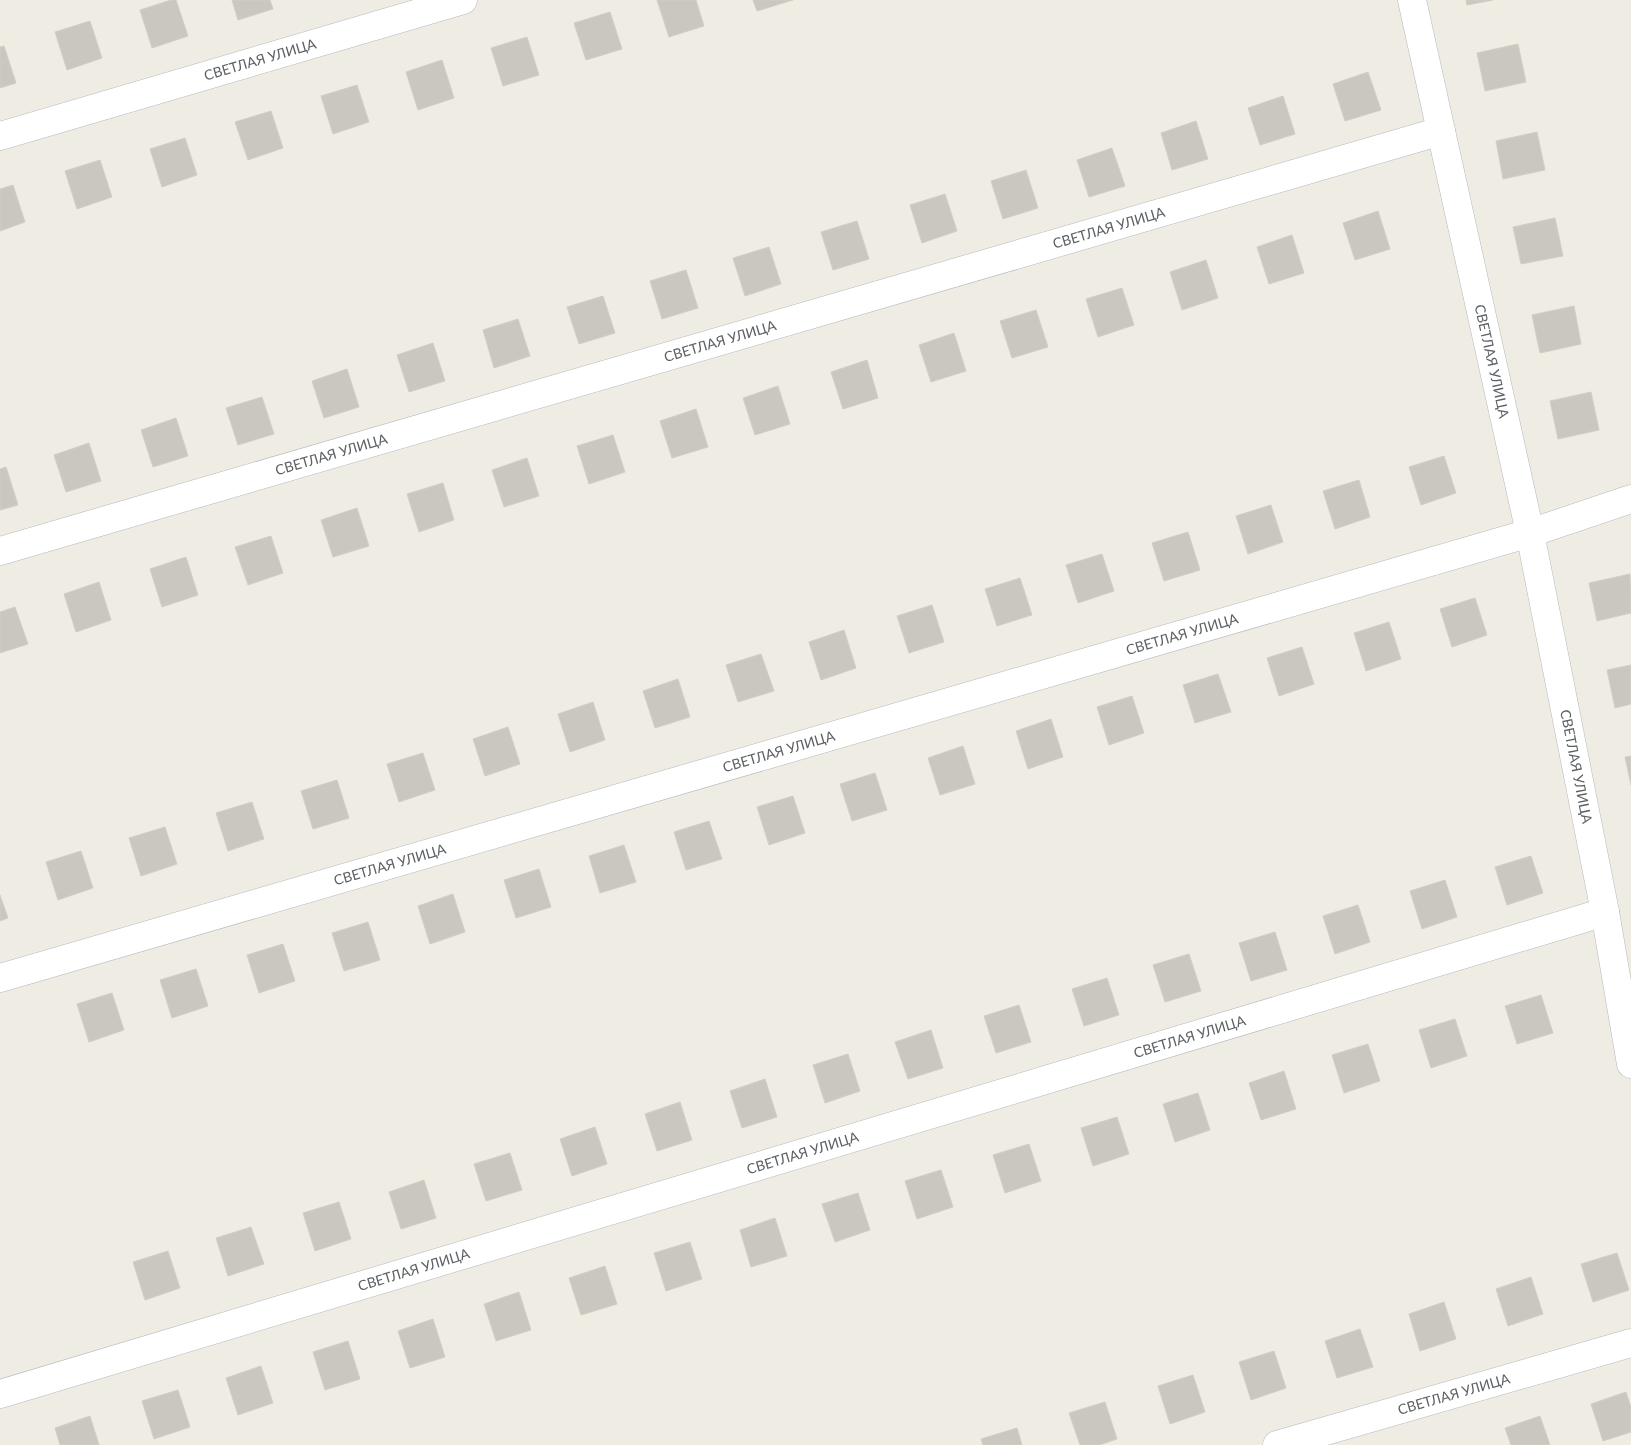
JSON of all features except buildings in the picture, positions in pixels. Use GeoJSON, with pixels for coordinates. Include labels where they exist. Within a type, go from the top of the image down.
{"type":"FeatureCollection","features":[{"type":"Feature","properties":{"kind":"street","name":"СВЕТЛАЯ УЛИЦА"},"geometry":{"type":"LineString","coordinates":[[0,136],[463,0]]}},
{"type":"Feature","properties":{"kind":"street","name":"СВЕТЛАЯ УЛИЦА"},"geometry":{"type":"LineString","coordinates":[[1412,0],[1530,533],[1605,912],[1631,1064]]}},
{"type":"Feature","properties":{"kind":"street","name":"СВЕТЛАЯ УЛИЦА"},"geometry":{"type":"LineString","coordinates":[[0,551],[1441,131]]}},
{"type":"Feature","properties":{"kind":"street","name":"СВЕТЛАЯ УЛИЦА"},"geometry":{"type":"LineString","coordinates":[[0,978],[1530,533],[1631,499]]}},
{"type":"Feature","properties":{"kind":"street","name":"СВЕТЛАЯ УЛИЦА"},"geometry":{"type":"LineString","coordinates":[[0,1394],[1605,912]]}},
{"type":"Feature","properties":{"kind":"street","name":"СВЕТЛАЯ УЛИЦА"},"geometry":{"type":"LineString","coordinates":[[1277,1445],[1631,1343]]}}]}
